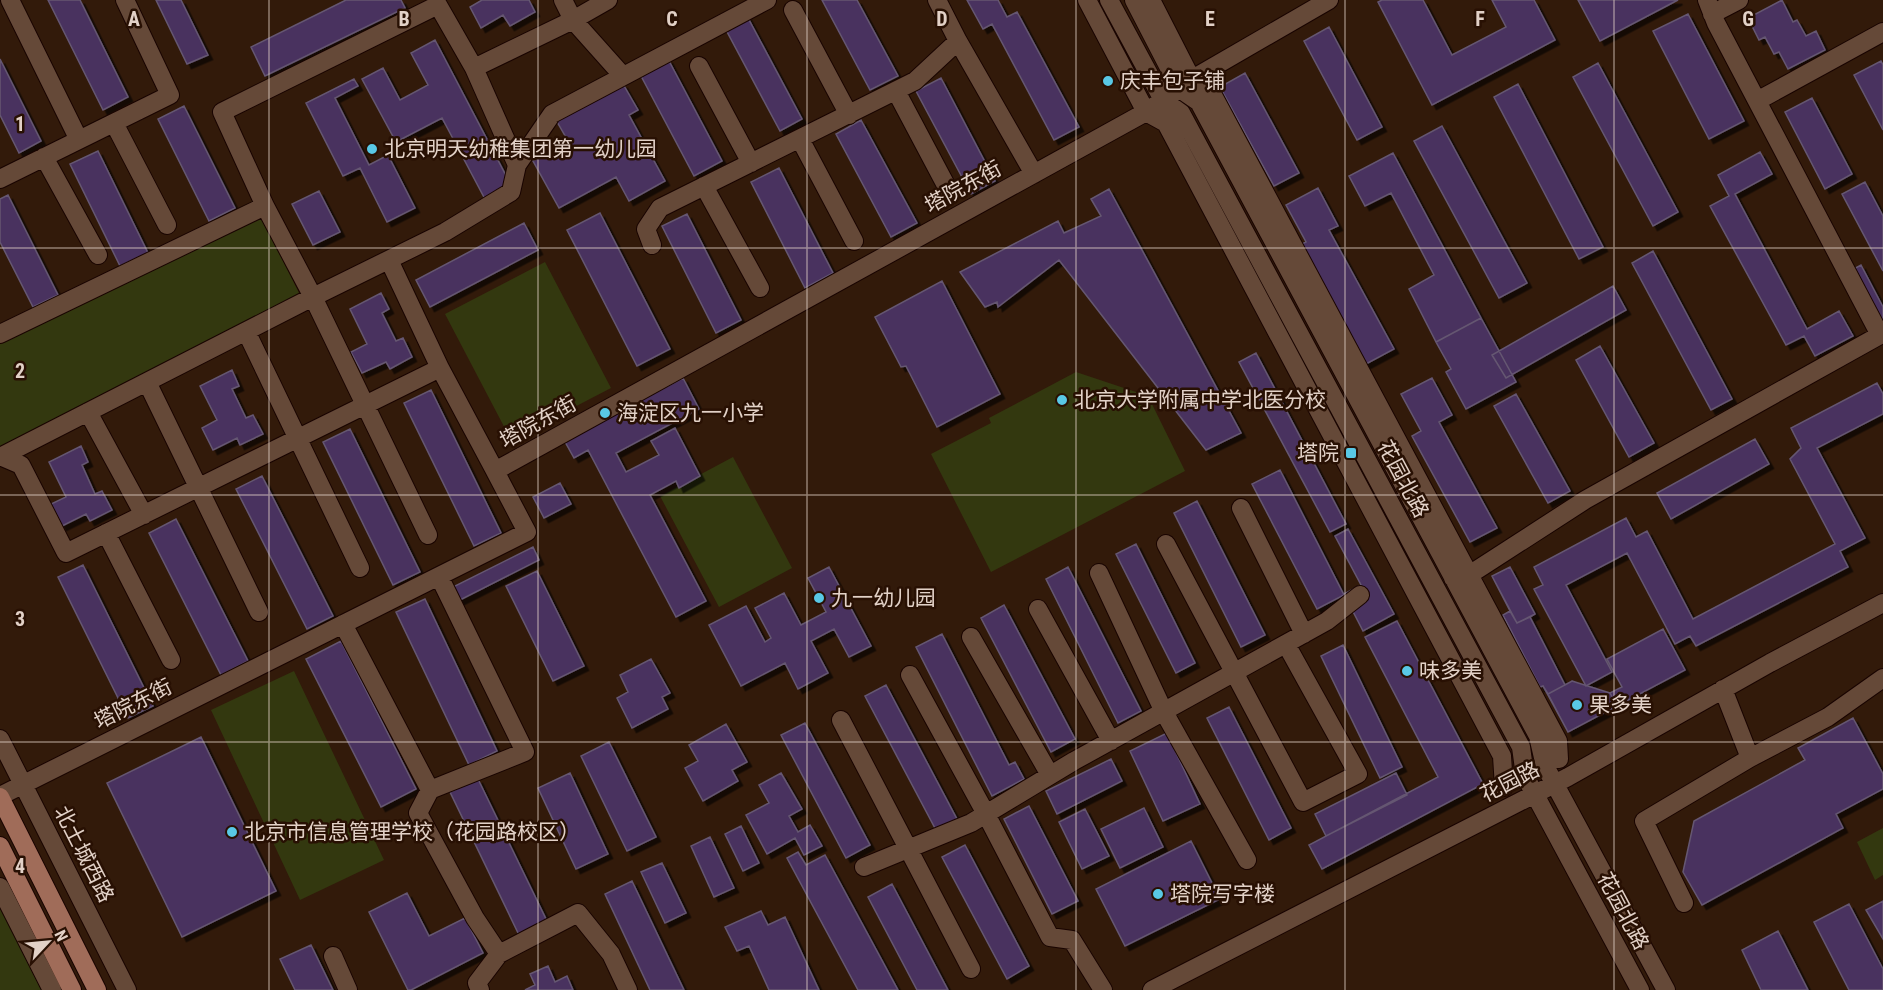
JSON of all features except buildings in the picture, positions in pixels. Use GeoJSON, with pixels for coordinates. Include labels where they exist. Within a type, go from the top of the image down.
{"type":"FeatureCollection","features":[{"type":"Feature","properties":{"kind":"main road"},"geometry":{"type":"LineString","coordinates":[[0,796],[97,990]]}},
{"type":"Feature","properties":{"kind":"main road"},"geometry":{"type":"LineString","coordinates":[[0,846],[72,990]]}},
{"type":"Feature","properties":{"kind":"street"},"geometry":{"type":"LineString","coordinates":[[10,0],[79,140]]}},
{"type":"Feature","properties":{"kind":"street"},"geometry":{"type":"LineString","coordinates":[[0,179],[170,95],[125,0]]}},
{"type":"Feature","properties":{"kind":"street"},"geometry":{"type":"LineString","coordinates":[[563,0],[573,20],[623,76]]}},
{"type":"Feature","properties":{"kind":"street"},"geometry":{"type":"LineString","coordinates":[[474,68],[573,20],[608,0]]}},
{"type":"Feature","properties":{"kind":"street"},"geometry":{"type":"LineString","coordinates":[[0,457],[445,232],[511,192],[518,165],[552,114],[767,0]]}},
{"type":"Feature","properties":{"kind":"street"},"geometry":{"type":"LineString","coordinates":[[937,0],[1034,174]]}},
{"type":"Feature","properties":{"kind":"street"},"geometry":{"type":"LineString","coordinates":[[1087,0],[1146,112],[1166,123],[1388,540],[1502,756],[1504,787]]}},
{"type":"Feature","properties":{"kind":"street","name":"花园北路"},"geometry":{"type":"LineString","coordinates":[[1109,0],[1163,100],[1181,113],[1521,747],[1525,776],[1640,990]]}},
{"type":"Feature","properties":{"kind":"street"},"geometry":{"type":"LineString","coordinates":[[1134,0],[1186,84],[1209,88],[1461,576],[1558,741],[1559,759]]}},
{"type":"Feature","properties":{"kind":"street"},"geometry":{"type":"LineString","coordinates":[[1151,0],[1186,84]]}},
{"type":"Feature","properties":{"kind":"street","name":"塔院东街"},"geometry":{"type":"LineString","coordinates":[[0,796],[527,532],[495,471],[1146,112],[1186,84],[1329,0]]}},
{"type":"Feature","properties":{"kind":"street"},"geometry":{"type":"LineString","coordinates":[[1461,576],[1585,500],[1880,335],[1710,7],[1739,0]]}},
{"type":"Feature","properties":{"kind":"street"},"geometry":{"type":"LineString","coordinates":[[429,535],[313,297],[265,206],[222,112],[437,3],[474,68],[518,165]]}},
{"type":"Feature","properties":{"kind":"street"},"geometry":{"type":"LineString","coordinates":[[793,10],[849,115]]}},
{"type":"Feature","properties":{"kind":"street"},"geometry":{"type":"LineString","coordinates":[[1757,101],[1883,32]]}},
{"type":"Feature","properties":{"kind":"street"},"geometry":{"type":"LineString","coordinates":[[652,245],[646,229],[660,208],[915,81],[958,41]]}},
{"type":"Feature","properties":{"kind":"street"},"geometry":{"type":"LineString","coordinates":[[699,66],[751,163]]}},
{"type":"Feature","properties":{"kind":"street"},"geometry":{"type":"LineString","coordinates":[[896,91],[949,190]]}},
{"type":"Feature","properties":{"kind":"street"},"geometry":{"type":"LineString","coordinates":[[114,123],[167,225]]}},
{"type":"Feature","properties":{"kind":"street"},"geometry":{"type":"LineString","coordinates":[[800,139],[854,241]]}},
{"type":"Feature","properties":{"kind":"street"},"geometry":{"type":"LineString","coordinates":[[44,157],[98,255]]}},
{"type":"Feature","properties":{"kind":"street"},"geometry":{"type":"LineString","coordinates":[[704,186],[760,288]]}},
{"type":"Feature","properties":{"kind":"street"},"geometry":{"type":"LineString","coordinates":[[2,330],[265,206]]}},
{"type":"Feature","properties":{"kind":"street"},"geometry":{"type":"LineString","coordinates":[[389,260],[440,368],[495,471]]}},
{"type":"Feature","properties":{"kind":"street"},"geometry":{"type":"LineString","coordinates":[[246,331],[360,568]]}},
{"type":"Feature","properties":{"kind":"street"},"geometry":{"type":"LineString","coordinates":[[0,457],[21,465],[66,553],[440,368]]}},
{"type":"Feature","properties":{"kind":"street"},"geometry":{"type":"LineString","coordinates":[[147,382],[260,612]]}},
{"type":"Feature","properties":{"kind":"street"},"geometry":{"type":"LineString","coordinates":[[88,412],[144,514]]}},
{"type":"Feature","properties":{"kind":"street"},"geometry":{"type":"LineString","coordinates":[[1241,508],[1304,634]]}},
{"type":"Feature","properties":{"kind":"street"},"geometry":{"type":"LineString","coordinates":[[106,533],[171,660]]}},
{"type":"Feature","properties":{"kind":"street"},"geometry":{"type":"LineString","coordinates":[[1166,543],[1303,802],[1358,774],[1286,644]]}},
{"type":"Feature","properties":{"kind":"street"},"geometry":{"type":"LineString","coordinates":[[1099,573],[1164,712],[1247,860]]}},
{"type":"Feature","properties":{"kind":"street"},"geometry":{"type":"LineString","coordinates":[[439,576],[525,752],[430,790],[418,813],[475,918],[499,954]]}},
{"type":"Feature","properties":{"kind":"street","name":"花园北路"},"geometry":{"type":"LineString","coordinates":[[1461,576],[1538,736],[1545,766],[1666,990]]}},
{"type":"Feature","properties":{"kind":"street"},"geometry":{"type":"LineString","coordinates":[[864,867],[971,823],[1050,775],[1327,621],[1360,596]]}},
{"type":"Feature","properties":{"kind":"street","name":"花园路"},"geometry":{"type":"LineString","coordinates":[[1152,990],[1555,784],[1723,689],[1883,603]]}},
{"type":"Feature","properties":{"kind":"street"},"geometry":{"type":"LineString","coordinates":[[1038,609],[1111,741]]}},
{"type":"Feature","properties":{"kind":"street"},"geometry":{"type":"LineString","coordinates":[[343,624],[430,790]]}},
{"type":"Feature","properties":{"kind":"street"},"geometry":{"type":"LineString","coordinates":[[971,637],[1050,775]]}},
{"type":"Feature","properties":{"kind":"street"},"geometry":{"type":"LineString","coordinates":[[910,675],[1050,938],[1072,939],[1103,990]]}},
{"type":"Feature","properties":{"kind":"street"},"geometry":{"type":"LineString","coordinates":[[1684,903],[1644,821],[1750,758],[1828,717],[1883,678]]}},
{"type":"Feature","properties":{"kind":"street"},"geometry":{"type":"LineString","coordinates":[[1723,689],[1750,758]]}},
{"type":"Feature","properties":{"kind":"street"},"geometry":{"type":"LineString","coordinates":[[841,720],[971,969]]}},
{"type":"Feature","properties":{"kind":"street","name":"北土城西路"},"geometry":{"type":"LineString","coordinates":[[0,739],[127,990]]}},
{"type":"Feature","properties":{"kind":"street"},"geometry":{"type":"LineString","coordinates":[[0,887],[52,990]]}},
{"type":"Feature","properties":{"kind":"street"},"geometry":{"type":"LineString","coordinates":[[480,990],[477,983],[499,954],[578,913],[611,954],[628,990]]}},
{"type":"Feature","properties":{"kind":"street"},"geometry":{"type":"LineString","coordinates":[[333,956],[348,990]]}},
{"type":"Feature","properties":{"kind":"green space"},"geometry":{"type":"Polygon","coordinates":[[[253,201],[304,303],[0,454],[0,327],[253,201]]]}},
{"type":"Feature","properties":{"kind":"green space"},"geometry":{"type":"Polygon","coordinates":[[[545,262],[611,388],[511,440],[445,314],[545,262]]]}},
{"type":"Feature","properties":{"kind":"green space"},"geometry":{"type":"Polygon","coordinates":[[[1076,372],[1148,396],[1185,471],[991,572],[931,454],[991,423],[989,418],[1076,372]]]}},
{"type":"Feature","properties":{"kind":"green space"},"geometry":{"type":"Polygon","coordinates":[[[733,457],[792,568],[719,607],[660,496],[733,457]]]}},
{"type":"Feature","properties":{"kind":"green space"},"geometry":{"type":"Polygon","coordinates":[[[294,671],[384,860],[300,900],[211,710],[294,671]]]}},
{"type":"Feature","properties":{"kind":"green space"},"geometry":{"type":"Polygon","coordinates":[[[1883,828],[1883,875],[1875,880],[1857,842],[1883,828]]]}},
{"type":"Feature","properties":{"kind":"green space"},"geometry":{"type":"Polygon","coordinates":[[[0,887],[52,990],[0,990],[0,887]]]}},
{"type":"Feature","properties":{"kind":"place","name":"庆丰包子铺"},"geometry":{"type":"Point","coordinates":[1108,81]}},
{"type":"Feature","properties":{"kind":"place","name":"北京明天幼稚集团第一幼儿园"},"geometry":{"type":"Point","coordinates":[372,149]}},
{"type":"Feature","properties":{"kind":"place","name":"北京大学附属中学北医分校"},"geometry":{"type":"Point","coordinates":[1062,400]}},
{"type":"Feature","properties":{"kind":"place","name":"海淀区九一小学"},"geometry":{"type":"Point","coordinates":[605,413]}},
{"type":"Feature","properties":{"kind":"place","name":"塔院"},"geometry":{"type":"Point","coordinates":[1351,453]}},
{"type":"Feature","properties":{"kind":"place","name":"九一幼儿园"},"geometry":{"type":"Point","coordinates":[819,598]}},
{"type":"Feature","properties":{"kind":"place","name":"味多美"},"geometry":{"type":"Point","coordinates":[1407,671]}},
{"type":"Feature","properties":{"kind":"place","name":"果多美"},"geometry":{"type":"Point","coordinates":[1577,705]}},
{"type":"Feature","properties":{"kind":"place","name":"北京市信息管理学校（花园路校区）"},"geometry":{"type":"Point","coordinates":[232,832]}},
{"type":"Feature","properties":{"kind":"place","name":"塔院写字楼"},"geometry":{"type":"Point","coordinates":[1158,894]}}]}
